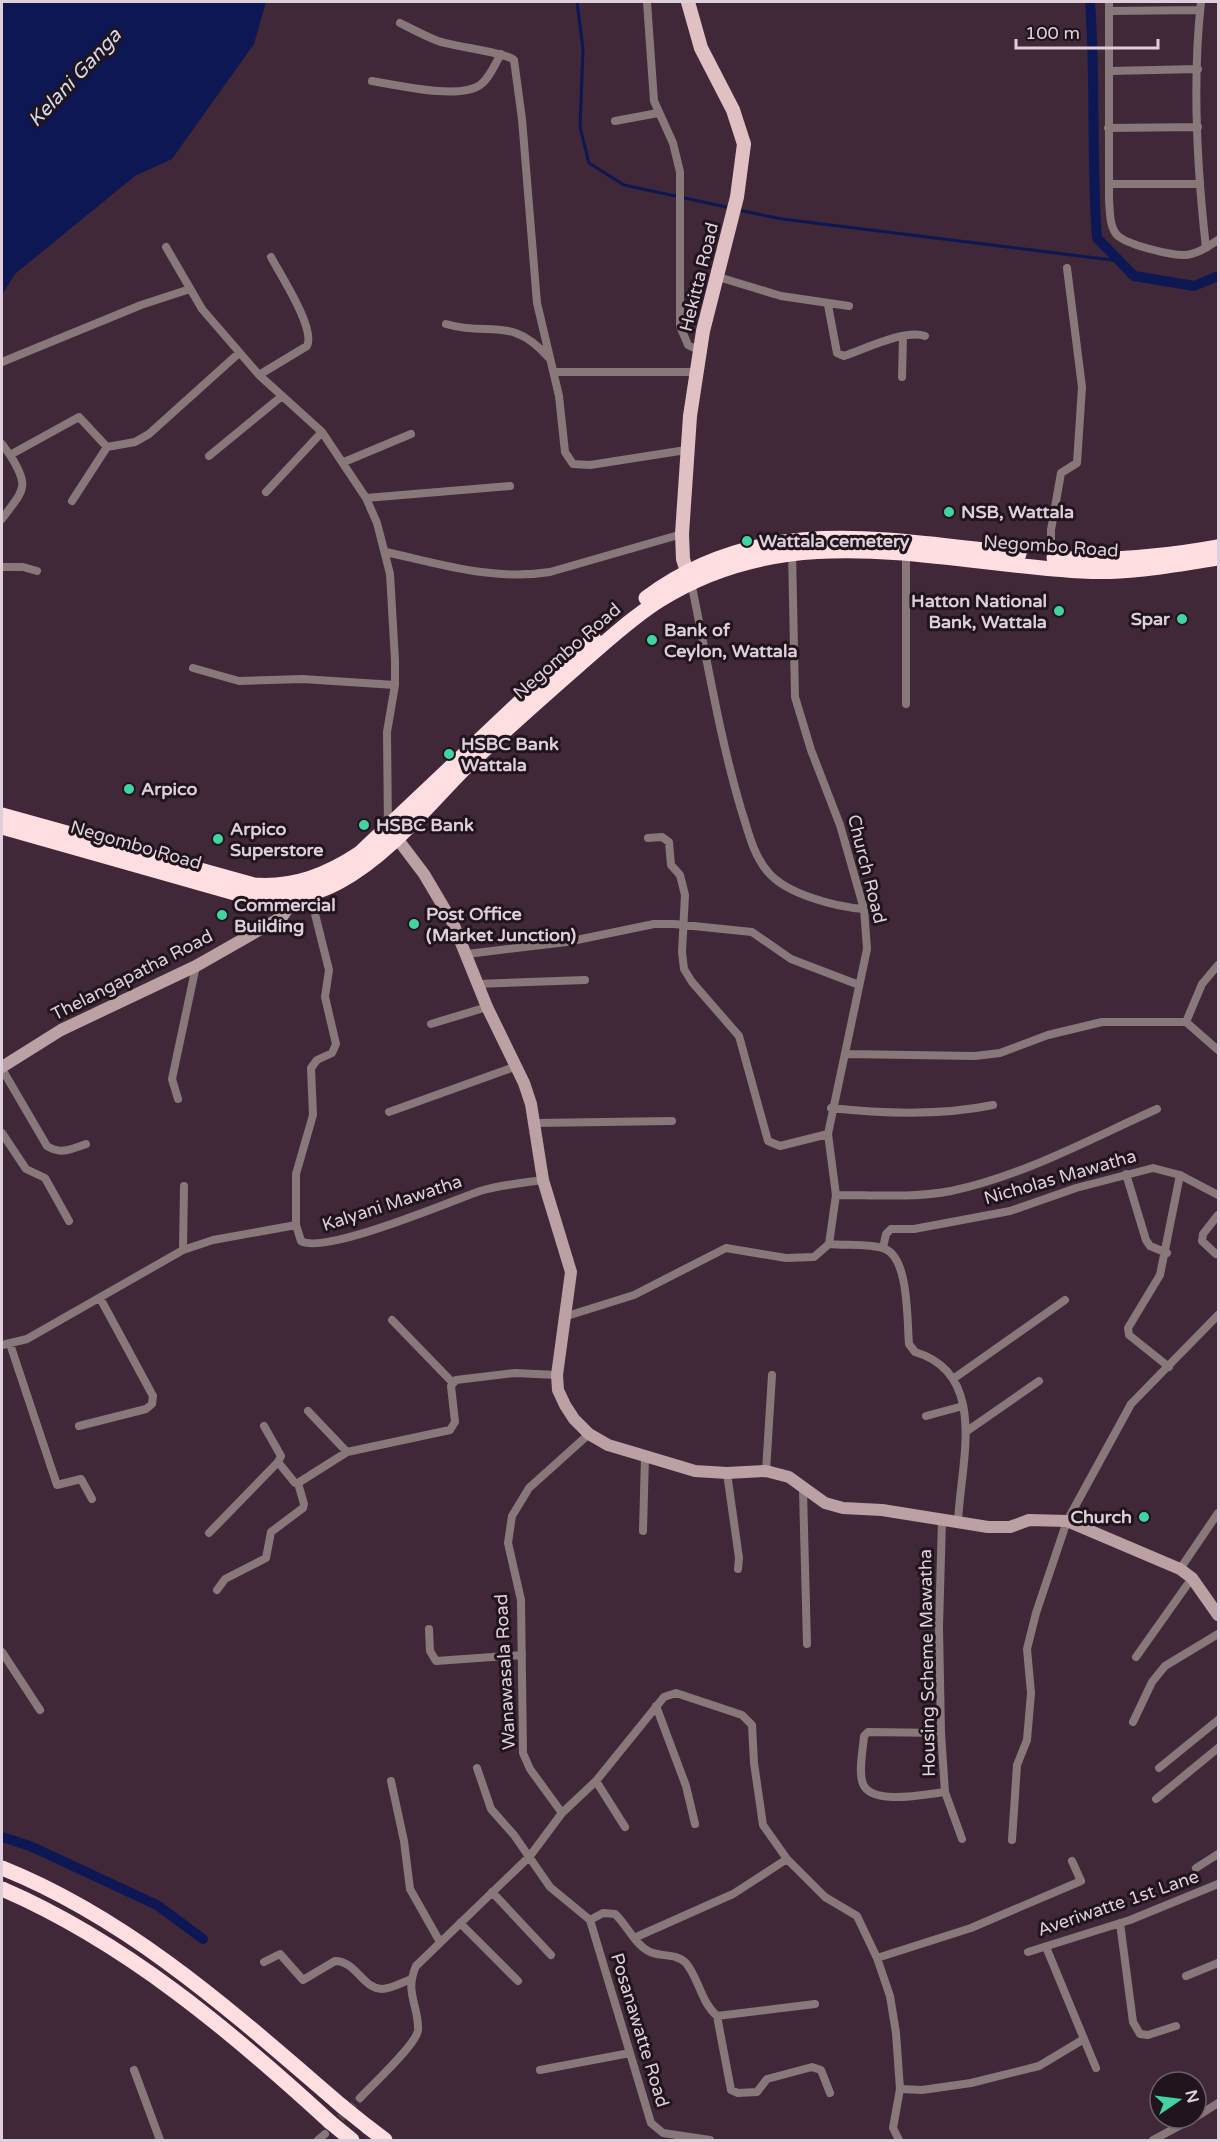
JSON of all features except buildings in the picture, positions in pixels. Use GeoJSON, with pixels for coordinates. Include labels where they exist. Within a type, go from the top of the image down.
{"type":"FeatureCollection","features":[{"type":"Feature","properties":{"kind":"highway","name":"Negombo Road"},"geometry":{"type":"LineString","coordinates":[[2,814],[223,878],[310,894],[352,874],[392,832],[534,704],[641,613],[689,577],[792,545],[846,549],[906,548],[1119,561],[1162,557],[1218,547]]}},
{"type":"Feature","properties":{"kind":"highway","name":"Negombo Road"},"geometry":{"type":"LineString","coordinates":[[906,548],[1102,571],[1154,569],[1218,558]]}},
{"type":"Feature","properties":{"kind":"highway","name":"Negombo Road"},"geometry":{"type":"LineString","coordinates":[[2,827],[249,897],[269,900],[290,892],[345,862],[392,832]]}},
{"type":"Feature","properties":{"kind":"highway"},"geometry":{"type":"LineString","coordinates":[[2,1868],[76,1904],[141,1945],[210,1995],[385,2140]]}},
{"type":"Feature","properties":{"kind":"highway"},"geometry":{"type":"LineString","coordinates":[[2,1889],[87,1934],[150,1975],[255,2053],[323,2135],[352,2140]]}},
{"type":"Feature","properties":{"kind":"main road","name":"Hekitta Road"},"geometry":{"type":"LineString","coordinates":[[688,2],[701,48],[729,101],[741,131],[743,158],[735,204],[715,276],[696,372],[686,450],[682,534],[689,577]]}},
{"type":"Feature","properties":{"kind":"street"},"geometry":{"type":"LineString","coordinates":[[647,2],[653,89],[658,113],[678,157],[680,326],[688,345],[700,351]]}},
{"type":"Feature","properties":{"kind":"street"},"geometry":{"type":"LineString","coordinates":[[1206,248],[1198,127],[1201,6],[1109,6],[1108,128],[1111,224],[1117,235],[1136,245],[1185,255],[1206,248],[1218,240]]}},
{"type":"Feature","properties":{"kind":"street"},"geometry":{"type":"LineString","coordinates":[[400,23],[438,41],[491,55],[507,54],[514,60],[519,86],[537,303],[550,360],[555,372],[563,446],[573,464],[590,465],[686,450]]}},
{"type":"Feature","properties":{"kind":"street"},"geometry":{"type":"LineString","coordinates":[[372,81],[441,90],[463,90],[482,83],[501,54]]}},
{"type":"Feature","properties":{"kind":"street"},"geometry":{"type":"LineString","coordinates":[[1109,71],[1198,69]]}},
{"type":"Feature","properties":{"kind":"street"},"geometry":{"type":"LineString","coordinates":[[615,121],[658,113]]}},
{"type":"Feature","properties":{"kind":"street"},"geometry":{"type":"LineString","coordinates":[[1108,128],[1198,127]]}},
{"type":"Feature","properties":{"kind":"street"},"geometry":{"type":"LineString","coordinates":[[1110,184],[1200,184]]}},
{"type":"Feature","properties":{"kind":"street"},"geometry":{"type":"LineString","coordinates":[[166,247],[202,309],[259,375],[322,432],[344,462],[366,498],[386,552],[390,574],[395,685],[387,732],[392,832],[430,882],[467,954],[487,1007],[517,1066],[535,1123],[543,1180],[571,1272],[567,1316],[559,1347],[556,1375],[558,1390],[574,1419],[589,1434],[608,1444],[695,1471],[727,1473],[766,1471],[789,1476],[803,1490],[825,1503],[843,1508],[882,1510],[988,1527],[1010,1527],[1029,1520],[1067,1521],[1180,1569],[1192,1578],[1218,1615]]}},
{"type":"Feature","properties":{"kind":"street"},"geometry":{"type":"LineString","coordinates":[[259,375],[307,346],[310,340],[307,326],[271,256]]}},
{"type":"Feature","properties":{"kind":"street"},"geometry":{"type":"LineString","coordinates":[[1051,558],[1051,530],[1061,473],[1077,463],[1082,387],[1067,268]]}},
{"type":"Feature","properties":{"kind":"street"},"geometry":{"type":"LineString","coordinates":[[715,276],[781,296],[849,306]]}},
{"type":"Feature","properties":{"kind":"street"},"geometry":{"type":"LineString","coordinates":[[2,362],[132,308],[190,290]]}},
{"type":"Feature","properties":{"kind":"street"},"geometry":{"type":"LineString","coordinates":[[828,304],[837,353],[844,356],[903,336],[917,333],[925,336]]}},
{"type":"Feature","properties":{"kind":"street"},"geometry":{"type":"LineString","coordinates":[[446,324],[464,329],[503,328],[537,345],[550,360]]}},
{"type":"Feature","properties":{"kind":"street"},"geometry":{"type":"LineString","coordinates":[[902,377],[903,336]]}},
{"type":"Feature","properties":{"kind":"street"},"geometry":{"type":"LineString","coordinates":[[72,501],[107,447],[135,442],[150,434],[239,353]]}},
{"type":"Feature","properties":{"kind":"street"},"geometry":{"type":"LineString","coordinates":[[555,372],[696,372]]}},
{"type":"Feature","properties":{"kind":"street"},"geometry":{"type":"LineString","coordinates":[[209,456],[282,396]]}},
{"type":"Feature","properties":{"kind":"street"},"geometry":{"type":"LineString","coordinates":[[10,455],[79,417],[107,447]]}},
{"type":"Feature","properties":{"kind":"street"},"geometry":{"type":"LineString","coordinates":[[266,492],[322,432]]}},
{"type":"Feature","properties":{"kind":"street"},"geometry":{"type":"LineString","coordinates":[[344,462],[411,434]]}},
{"type":"Feature","properties":{"kind":"street"},"geometry":{"type":"LineString","coordinates":[[2,444],[23,474],[24,483],[21,493],[2,519]]}},
{"type":"Feature","properties":{"kind":"street"},"geometry":{"type":"LineString","coordinates":[[366,498],[510,486]]}},
{"type":"Feature","properties":{"kind":"street"},"geometry":{"type":"LineString","coordinates":[[386,552],[479,573],[527,575],[550,572],[682,534]]}},
{"type":"Feature","properties":{"kind":"street","name":"Church Road"},"geometry":{"type":"LineString","coordinates":[[792,545],[795,696],[808,740],[840,825],[864,909],[867,949],[846,1054],[831,1108],[828,1134],[836,1195],[829,1245]]}},
{"type":"Feature","properties":{"kind":"street"},"geometry":{"type":"LineString","coordinates":[[906,548],[906,704]]}},
{"type":"Feature","properties":{"kind":"street"},"geometry":{"type":"LineString","coordinates":[[2,567],[23,567],[37,571]]}},
{"type":"Feature","properties":{"kind":"street"},"geometry":{"type":"LineString","coordinates":[[689,577],[728,758],[757,853],[766,870],[786,886],[838,905],[864,909]]}},
{"type":"Feature","properties":{"kind":"street"},"geometry":{"type":"LineString","coordinates":[[193,668],[239,681],[302,679],[395,685]]}},
{"type":"Feature","properties":{"kind":"street"},"geometry":{"type":"LineString","coordinates":[[648,838],[662,837],[669,842],[671,865],[680,875],[686,894],[684,969],[692,982],[739,1036],[768,1141],[780,1146],[828,1134]]}},
{"type":"Feature","properties":{"kind":"street","name":"Thelangapatha Road"},"geometry":{"type":"LineString","coordinates":[[2,1068],[61,1030],[196,966],[282,917],[289,909],[290,892]]}},
{"type":"Feature","properties":{"kind":"street"},"geometry":{"type":"LineString","coordinates":[[296,1225],[296,1174],[313,1114],[311,1068],[317,1060],[332,1053],[336,1044],[326,1005],[329,970],[326,950],[310,894]]}},
{"type":"Feature","properties":{"kind":"street"},"geometry":{"type":"LineString","coordinates":[[467,954],[567,942],[654,924],[684,925],[752,932],[791,959],[859,985]]}},
{"type":"Feature","properties":{"kind":"street"},"geometry":{"type":"LineString","coordinates":[[1186,1022],[1202,984],[1218,965]]}},
{"type":"Feature","properties":{"kind":"street"},"geometry":{"type":"LineString","coordinates":[[178,1099],[172,1079],[196,966]]}},
{"type":"Feature","properties":{"kind":"street"},"geometry":{"type":"LineString","coordinates":[[477,984],[585,980]]}},
{"type":"Feature","properties":{"kind":"street"},"geometry":{"type":"LineString","coordinates":[[431,1024],[487,1007]]}},
{"type":"Feature","properties":{"kind":"street"},"geometry":{"type":"LineString","coordinates":[[846,1054],[975,1056],[1000,1053],[1048,1035],[1102,1022],[1186,1022],[1218,1050]]}},
{"type":"Feature","properties":{"kind":"street"},"geometry":{"type":"LineString","coordinates":[[388,1112],[517,1066]]}},
{"type":"Feature","properties":{"kind":"street"},"geometry":{"type":"LineString","coordinates":[[2,1068],[47,1146],[56,1152],[63,1152],[86,1144]]}},
{"type":"Feature","properties":{"kind":"street"},"geometry":{"type":"LineString","coordinates":[[831,1108],[878,1114],[963,1112],[993,1105]]}},
{"type":"Feature","properties":{"kind":"street"},"geometry":{"type":"LineString","coordinates":[[836,1195],[949,1191],[1006,1175],[1157,1109]]}},
{"type":"Feature","properties":{"kind":"street"},"geometry":{"type":"LineString","coordinates":[[535,1123],[672,1122]]}},
{"type":"Feature","properties":{"kind":"street"},"geometry":{"type":"LineString","coordinates":[[2,1134],[26,1169],[45,1178],[69,1221]]}},
{"type":"Feature","properties":{"kind":"street","name":"Nicholas Mawatha"},"geometry":{"type":"LineString","coordinates":[[883,1248],[886,1234],[891,1229],[914,1229],[1010,1211],[1126,1174],[1153,1168],[1180,1175],[1218,1195]]}},
{"type":"Feature","properties":{"kind":"street"},"geometry":{"type":"LineString","coordinates":[[1126,1174],[1146,1240],[1150,1246],[1167,1253]]}},
{"type":"Feature","properties":{"kind":"street"},"geometry":{"type":"LineString","coordinates":[[1169,1367],[1129,1335],[1128,1328],[1160,1275],[1167,1253],[1180,1175]]}},
{"type":"Feature","properties":{"kind":"street","name":"Kalyani Mawatha"},"geometry":{"type":"LineString","coordinates":[[6,1344],[27,1339],[183,1250],[213,1240],[296,1225],[301,1241],[308,1245],[328,1243],[421,1214],[480,1192],[543,1180]]}},
{"type":"Feature","properties":{"kind":"street"},"geometry":{"type":"LineString","coordinates":[[183,1250],[184,1186]]}},
{"type":"Feature","properties":{"kind":"street"},"geometry":{"type":"LineString","coordinates":[[1216,1254],[1202,1240],[1203,1234],[1218,1215]]}},
{"type":"Feature","properties":{"kind":"street"},"geometry":{"type":"LineString","coordinates":[[567,1316],[634,1295],[726,1248],[786,1258],[814,1257],[829,1245],[883,1248],[893,1253],[903,1273],[909,1344],[915,1353],[935,1358],[953,1379],[963,1406],[967,1431],[958,1522]]}},
{"type":"Feature","properties":{"kind":"street"},"geometry":{"type":"LineString","coordinates":[[79,1426],[146,1409],[152,1404],[153,1396],[100,1298]]}},
{"type":"Feature","properties":{"kind":"street"},"geometry":{"type":"LineString","coordinates":[[953,1379],[1065,1300]]}},
{"type":"Feature","properties":{"kind":"street"},"geometry":{"type":"LineString","coordinates":[[1012,1840],[1017,1765],[1027,1740],[1031,1693],[1027,1649],[1036,1613],[1067,1521],[1131,1404],[1218,1315]]}},
{"type":"Feature","properties":{"kind":"street"},"geometry":{"type":"LineString","coordinates":[[278,1462],[294,1483],[298,1483],[347,1452],[450,1430],[455,1422],[453,1383],[392,1320]]}},
{"type":"Feature","properties":{"kind":"street"},"geometry":{"type":"LineString","coordinates":[[6,1344],[57,1485],[81,1479],[92,1498]]}},
{"type":"Feature","properties":{"kind":"street"},"geometry":{"type":"LineString","coordinates":[[453,1383],[515,1372],[556,1375]]}},
{"type":"Feature","properties":{"kind":"street"},"geometry":{"type":"LineString","coordinates":[[766,1471],[772,1375]]}},
{"type":"Feature","properties":{"kind":"street"},"geometry":{"type":"LineString","coordinates":[[967,1431],[1040,1381]]}},
{"type":"Feature","properties":{"kind":"street"},"geometry":{"type":"LineString","coordinates":[[926,1416],[963,1406]]}},
{"type":"Feature","properties":{"kind":"street"},"geometry":{"type":"LineString","coordinates":[[309,1411],[347,1452]]}},
{"type":"Feature","properties":{"kind":"street"},"geometry":{"type":"LineString","coordinates":[[209,1533],[278,1462],[281,1456],[264,1426]]}},
{"type":"Feature","properties":{"kind":"street","name":"Wanawasala Road"},"geometry":{"type":"LineString","coordinates":[[562,1812],[530,1769],[523,1753],[521,1600],[508,1543],[512,1516],[529,1488],[589,1434]]}},
{"type":"Feature","properties":{"kind":"street"},"geometry":{"type":"LineString","coordinates":[[643,1531],[645,1456]]}},
{"type":"Feature","properties":{"kind":"street"},"geometry":{"type":"LineString","coordinates":[[727,1473],[739,1558],[738,1569]]}},
{"type":"Feature","properties":{"kind":"street"},"geometry":{"type":"LineString","coordinates":[[217,1590],[225,1579],[266,1558],[271,1532],[303,1508],[298,1483]]}},
{"type":"Feature","properties":{"kind":"street"},"geometry":{"type":"LineString","coordinates":[[803,1490],[807,1644]]}},
{"type":"Feature","properties":{"kind":"street"},"geometry":{"type":"LineString","coordinates":[[1180,1569],[1218,1513]]}},
{"type":"Feature","properties":{"kind":"street","name":"Housing Scheme Mawatha"},"geometry":{"type":"LineString","coordinates":[[942,1520],[939,1627],[941,1733],[945,1792],[962,1839]]}},
{"type":"Feature","properties":{"kind":"street"},"geometry":{"type":"LineString","coordinates":[[1136,1657],[1192,1578]]}},
{"type":"Feature","properties":{"kind":"street"},"geometry":{"type":"LineString","coordinates":[[429,1629],[430,1651],[436,1661],[522,1655]]}},
{"type":"Feature","properties":{"kind":"street"},"geometry":{"type":"LineString","coordinates":[[1133,1722],[1152,1682],[1165,1666],[1218,1634]]}},
{"type":"Feature","properties":{"kind":"street"},"geometry":{"type":"LineString","coordinates":[[2,1652],[40,1710]]}},
{"type":"Feature","properties":{"kind":"street"},"geometry":{"type":"LineString","coordinates":[[360,2098],[416,2037],[417,2023],[409,1980],[416,1966],[530,1856],[562,1812],[596,1781],[664,1697],[676,1693],[742,1715],[752,1725],[754,1763],[763,1825],[787,1859],[825,1897],[857,1916],[877,1958],[893,2014],[900,2089],[893,2128],[899,2140]]}},
{"type":"Feature","properties":{"kind":"street"},"geometry":{"type":"LineString","coordinates":[[656,1706],[686,1786],[695,1824]]}},
{"type":"Feature","properties":{"kind":"street"},"geometry":{"type":"LineString","coordinates":[[1159,1768],[1218,1720]]}},
{"type":"Feature","properties":{"kind":"street"},"geometry":{"type":"LineString","coordinates":[[941,1733],[868,1732],[864,1736],[862,1780],[867,1789],[885,1798],[945,1792]]}},
{"type":"Feature","properties":{"kind":"street"},"geometry":{"type":"LineString","coordinates":[[1156,1799],[1218,1748]]}},
{"type":"Feature","properties":{"kind":"street"},"geometry":{"type":"LineString","coordinates":[[477,1768],[491,1809],[530,1856],[550,1887],[590,1920]]}},
{"type":"Feature","properties":{"kind":"street"},"geometry":{"type":"LineString","coordinates":[[391,1781],[404,1841],[410,1889],[440,1942]]}},
{"type":"Feature","properties":{"kind":"street"},"geometry":{"type":"LineString","coordinates":[[596,1781],[625,1827]]}},
{"type":"Feature","properties":{"kind":"street"},"geometry":{"type":"LineString","coordinates":[[1196,1868],[1218,1854]]}},
{"type":"Feature","properties":{"kind":"street"},"geometry":{"type":"LineString","coordinates":[[634,1938],[733,1894],[787,1859]]}},
{"type":"Feature","properties":{"kind":"street"},"geometry":{"type":"LineString","coordinates":[[877,1958],[972,1928],[1081,1881],[1072,1861]]}},
{"type":"Feature","properties":{"kind":"street","name":"Averiwatte 1st Lane"},"geometry":{"type":"LineString","coordinates":[[1028,1952],[1120,1923],[1218,1884]]}},
{"type":"Feature","properties":{"kind":"street"},"geometry":{"type":"LineString","coordinates":[[492,1892],[551,1955]]}},
{"type":"Feature","properties":{"kind":"street","name":"Posanawatte Road"},"geometry":{"type":"LineString","coordinates":[[710,2140],[663,2133],[657,2129],[646,2113],[590,1920],[603,1913],[615,1914],[634,1938],[651,1952],[664,1953],[685,1963],[704,1998],[717,2016]]}},
{"type":"Feature","properties":{"kind":"street"},"geometry":{"type":"LineString","coordinates":[[460,1923],[518,1981]]}},
{"type":"Feature","properties":{"kind":"street"},"geometry":{"type":"LineString","coordinates":[[1120,1923],[1134,2022],[1140,2034],[1148,2035],[1176,2026]]}},
{"type":"Feature","properties":{"kind":"street"},"geometry":{"type":"LineString","coordinates":[[1046,1947],[1096,2068]]}},
{"type":"Feature","properties":{"kind":"street"},"geometry":{"type":"LineString","coordinates":[[264,1962],[280,1954],[303,1980],[335,1961],[343,1961],[375,1987],[382,1989],[409,1980]]}},
{"type":"Feature","properties":{"kind":"street"},"geometry":{"type":"LineString","coordinates":[[1186,1976],[1218,1963]]}},
{"type":"Feature","properties":{"kind":"street"},"geometry":{"type":"LineString","coordinates":[[815,2004],[717,2016],[731,2090],[738,2093],[757,2092],[767,2079],[812,2067],[821,2070],[831,2093]]}},
{"type":"Feature","properties":{"kind":"street"},"geometry":{"type":"LineString","coordinates":[[900,2089],[922,2090],[971,2083],[1039,2066],[1083,2039]]}},
{"type":"Feature","properties":{"kind":"street"},"geometry":{"type":"LineString","coordinates":[[540,2070],[630,2053]]}},
{"type":"Feature","properties":{"kind":"street"},"geometry":{"type":"LineString","coordinates":[[134,2070],[160,2140]]}},
{"type":"Feature","properties":{"kind":"street"},"geometry":{"type":"LineString","coordinates":[[1153,2140],[1171,2130]]}},
{"type":"Feature","properties":{"kind":"water","name":"Kelani Ganga"},"geometry":{"type":"Polygon","coordinates":[[[2,2],[266,2],[254,44],[172,159],[135,176],[15,274],[2,295],[2,2]]]}},
{"type":"Feature","properties":{"kind":"waterway"},"geometry":{"type":"LineString","coordinates":[[577,2],[583,49],[580,127],[589,163],[624,185],[731,208]]}},
{"type":"Feature","properties":{"kind":"waterway"},"geometry":{"type":"LineString","coordinates":[[1090,2],[1097,238],[1134,276],[1194,286],[1218,276]]}},
{"type":"Feature","properties":{"kind":"waterway"},"geometry":{"type":"LineString","coordinates":[[738,210],[782,219],[1120,261]]}},
{"type":"Feature","properties":{"kind":"waterway"},"geometry":{"type":"LineString","coordinates":[[2,1837],[30,1846],[157,1905],[203,1939]]}},
{"type":"Feature","properties":{"kind":"tunnel"},"geometry":{"type":"LineString","coordinates":[[332,2127],[360,2098]]}},
{"type":"Feature","properties":{"kind":"place","name":"NSB, Wattala"},"geometry":{"type":"Point","coordinates":[949,512]}},
{"type":"Feature","properties":{"kind":"place","name":"Wattala cemetery"},"geometry":{"type":"Point","coordinates":[747,541]}},
{"type":"Feature","properties":{"kind":"place","name":"Hatton National Bank, Wattala"},"geometry":{"type":"Point","coordinates":[1059,611]}},
{"type":"Feature","properties":{"kind":"place","name":"Spar"},"geometry":{"type":"Point","coordinates":[1182,619]}},
{"type":"Feature","properties":{"kind":"place","name":"Bank of Ceylon, Wattala"},"geometry":{"type":"Point","coordinates":[652,640]}},
{"type":"Feature","properties":{"kind":"place","name":"HSBC Bank Wattala"},"geometry":{"type":"Point","coordinates":[449,754]}},
{"type":"Feature","properties":{"kind":"place","name":"Arpico"},"geometry":{"type":"Point","coordinates":[129,789]}},
{"type":"Feature","properties":{"kind":"place","name":"HSBC Bank"},"geometry":{"type":"Point","coordinates":[364,825]}},
{"type":"Feature","properties":{"kind":"place","name":"Arpico Superstore"},"geometry":{"type":"Point","coordinates":[218,839]}},
{"type":"Feature","properties":{"kind":"place","name":"Commercial Building"},"geometry":{"type":"Point","coordinates":[222,915]}},
{"type":"Feature","properties":{"kind":"place","name":"Post Office (Market Junction)"},"geometry":{"type":"Point","coordinates":[414,924]}},
{"type":"Feature","properties":{"kind":"place","name":"Church"},"geometry":{"type":"Point","coordinates":[1144,1517]}}]}
